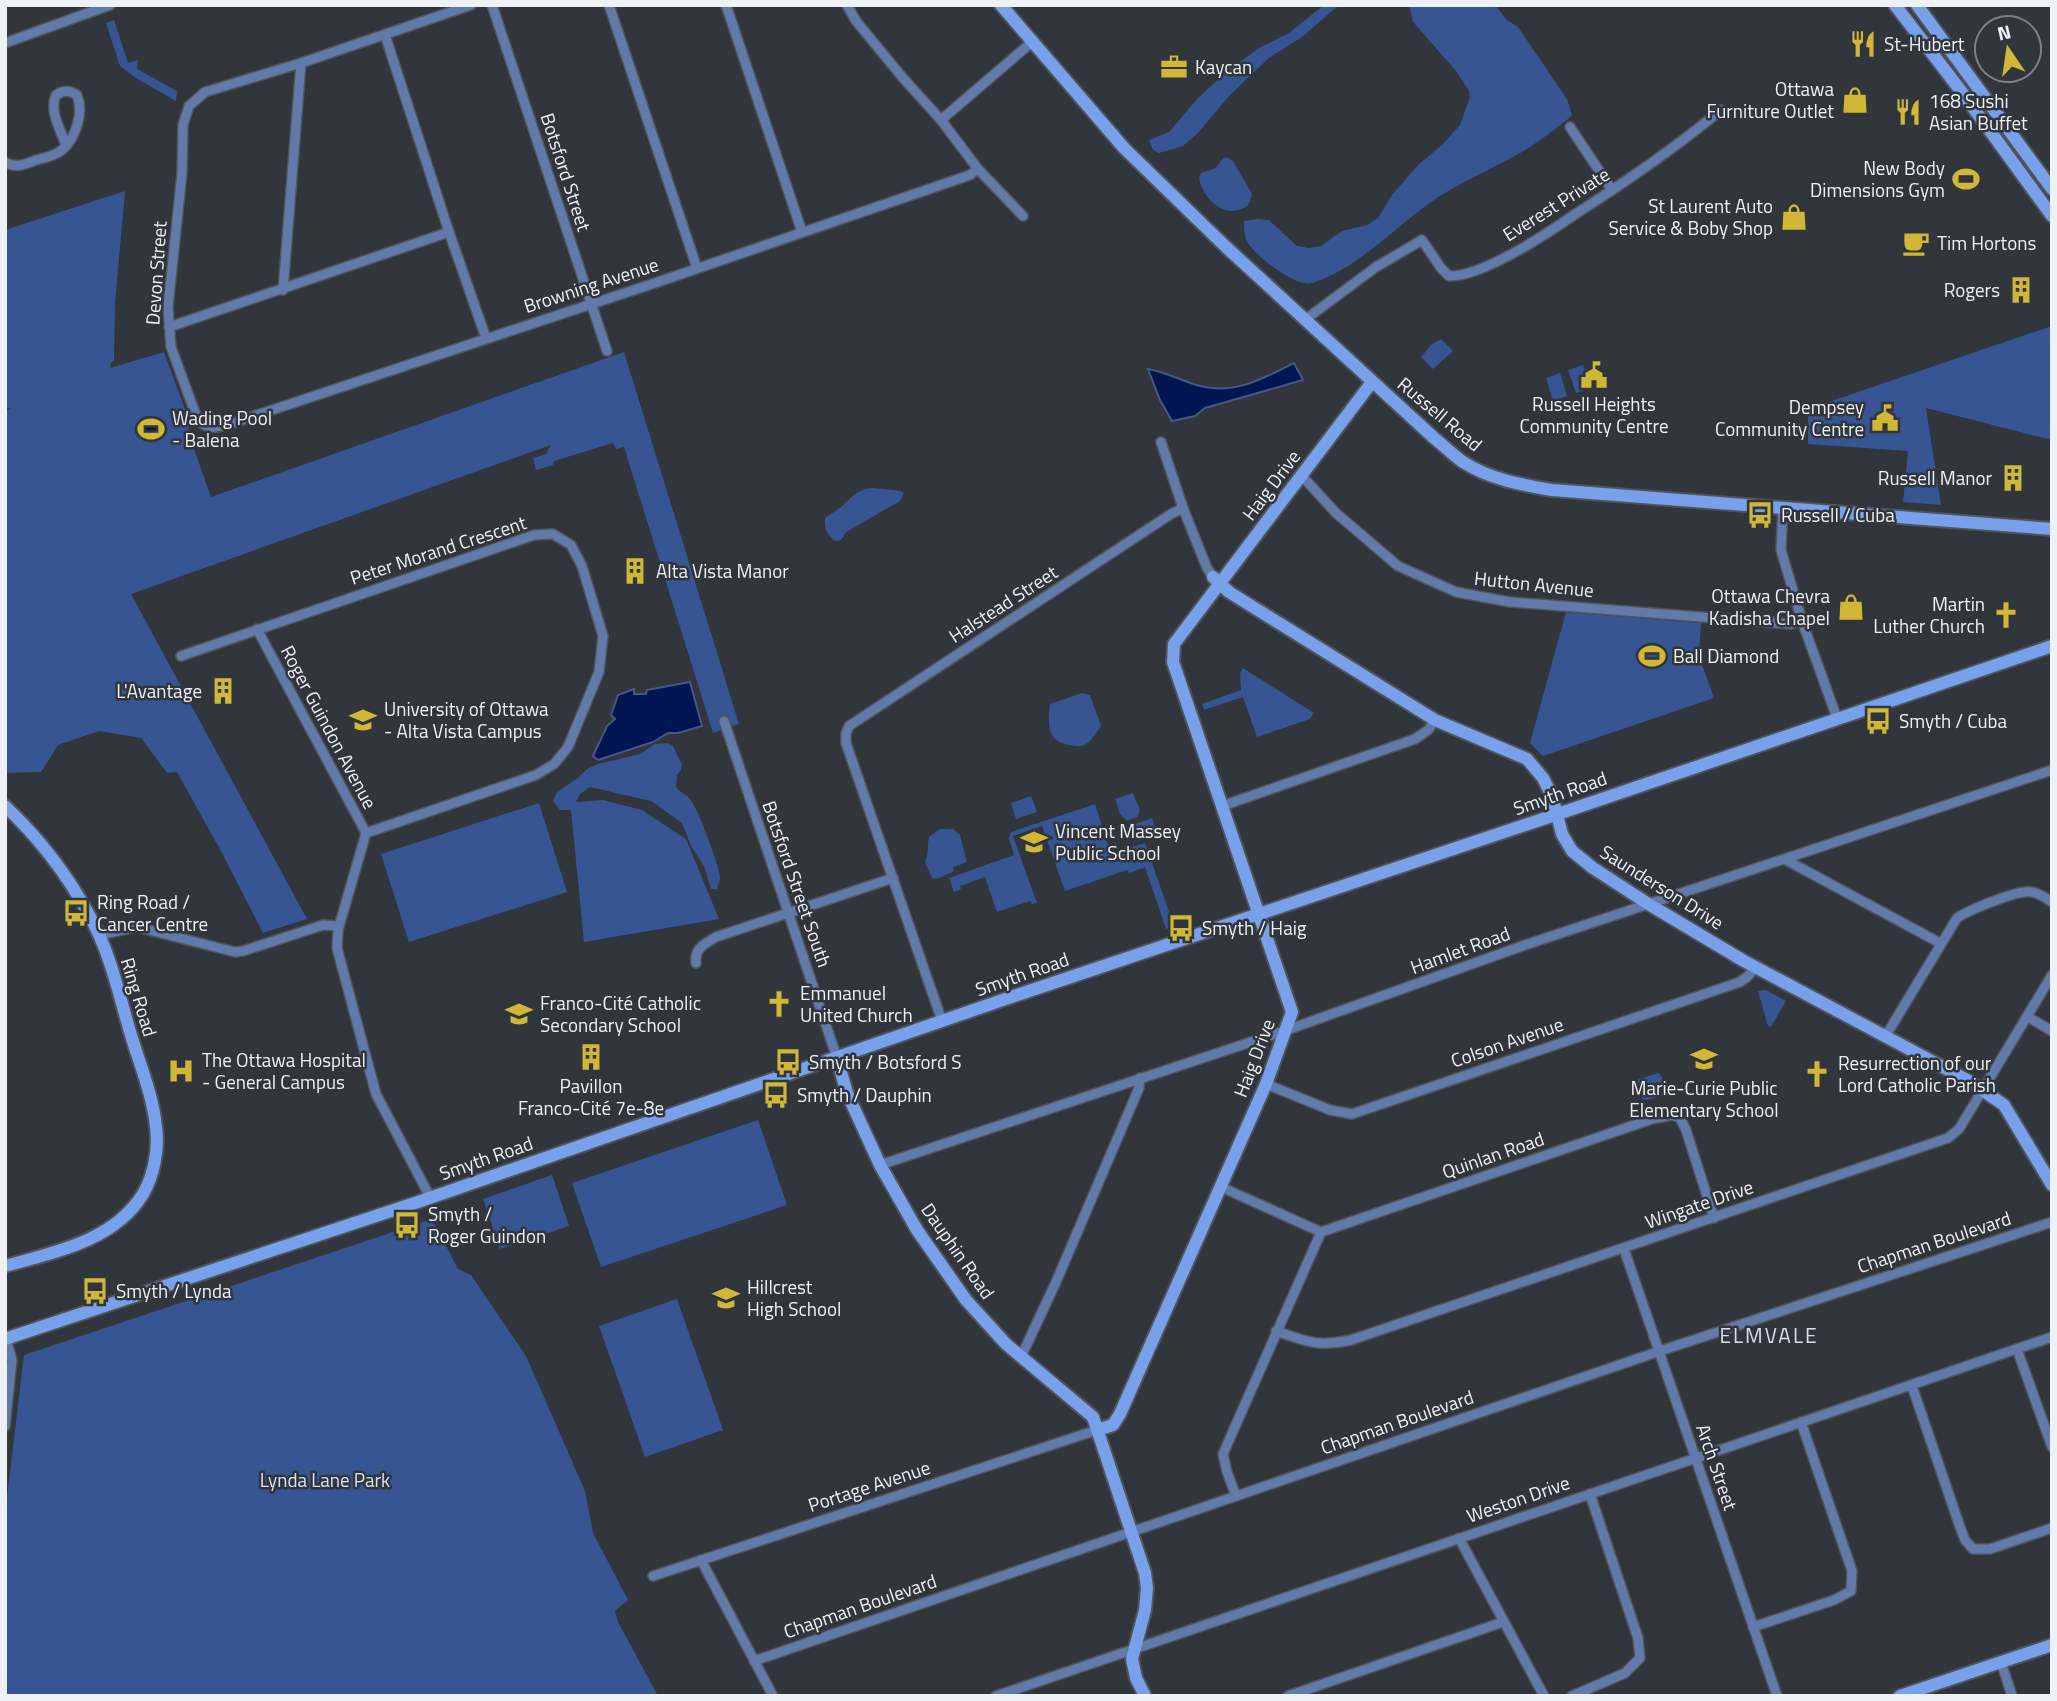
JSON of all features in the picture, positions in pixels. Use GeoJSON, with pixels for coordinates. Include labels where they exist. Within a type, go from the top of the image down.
{"type":"FeatureCollection","features":[{"type":"Feature","properties":{"kind":"street"},"geometry":{"type":"LineString","coordinates":[[5,43],[81,10],[110,5]]}},
{"type":"Feature","properties":{"kind":"street"},"geometry":{"type":"LineString","coordinates":[[284,290],[301,63],[471,5]]}},
{"type":"Feature","properties":{"kind":"street","name":"Botsford Street"},"geometry":{"type":"LineString","coordinates":[[492,5],[607,351]]}},
{"type":"Feature","properties":{"kind":"street"},"geometry":{"type":"LineString","coordinates":[[609,5],[697,268]]}},
{"type":"Feature","properties":{"kind":"street"},"geometry":{"type":"LineString","coordinates":[[726,5],[802,232]]}},
{"type":"Feature","properties":{"kind":"street"},"geometry":{"type":"LineString","coordinates":[[846,5],[856,21],[941,120],[978,169],[1023,216]]}},
{"type":"Feature","properties":{"kind":"street","name":"Russell Road"},"geometry":{"type":"LineString","coordinates":[[1001,5],[1125,148],[1226,247],[1463,462],[1482,472],[1521,485],[1552,490],[2052,529]]}},
{"type":"Feature","properties":{"kind":"street"},"geometry":{"type":"LineString","coordinates":[[1895,5],[2052,216]]}},
{"type":"Feature","properties":{"kind":"street"},"geometry":{"type":"LineString","coordinates":[[1917,5],[2050,184],[2034,191]]}},
{"type":"Feature","properties":{"kind":"street"},"geometry":{"type":"LineString","coordinates":[[385,35],[486,338]]}},
{"type":"Feature","properties":{"kind":"street"},"geometry":{"type":"LineString","coordinates":[[941,120],[1032,42]]}},
{"type":"Feature","properties":{"kind":"street","name":"Devon Street"},"geometry":{"type":"LineString","coordinates":[[213,429],[202,426],[197,418],[171,346],[169,327],[168,307],[182,173],[183,125],[190,106],[205,92],[301,63]]}},
{"type":"Feature","properties":{"kind":"street"},"geometry":{"type":"LineString","coordinates":[[5,162],[22,166],[57,153],[66,145],[77,126],[80,107],[77,95],[71,91],[56,95],[53,103],[54,114],[66,145]]}},
{"type":"Feature","properties":{"kind":"street","name":"Everest Private"},"geometry":{"type":"LineString","coordinates":[[1307,319],[1377,267],[1422,240],[1448,276],[1459,276],[1530,244],[1687,138],[1721,110]]}},
{"type":"Feature","properties":{"kind":"street"},"geometry":{"type":"LineString","coordinates":[[1570,127],[1612,190]]}},
{"type":"Feature","properties":{"kind":"street","name":"Browning Avenue"},"geometry":{"type":"LineString","coordinates":[[213,429],[697,268],[970,175],[978,169]]}},
{"type":"Feature","properties":{"kind":"street"},"geometry":{"type":"LineString","coordinates":[[169,327],[449,232]]}},
{"type":"Feature","properties":{"kind":"street","name":"Haig Drive"},"geometry":{"type":"LineString","coordinates":[[1097,1430],[1117,1422],[1266,1084],[1292,1012],[1173,662],[1174,644],[1216,580],[1302,477],[1372,382]]}},
{"type":"Feature","properties":{"kind":"street","name":"Saunderson Drive"},"geometry":{"type":"LineString","coordinates":[[1161,442],[1207,568],[1229,592],[1435,720],[1527,760],[1543,778],[1552,796],[1562,834],[1572,850],[1593,868],[1756,967],[1982,1089],[2004,1105],[2052,1185]]}},
{"type":"Feature","properties":{"kind":"street","name":"Hutton Avenue"},"geometry":{"type":"LineString","coordinates":[[1302,477],[1336,513],[1398,566],[1456,592],[1510,601],[1674,615],[1791,624],[1802,621]]}},
{"type":"Feature","properties":{"kind":"street"},"geometry":{"type":"LineString","coordinates":[[1783,507],[1781,550],[1802,621],[1837,718]]}},
{"type":"Feature","properties":{"kind":"street","name":"Halstead Street"},"geometry":{"type":"LineString","coordinates":[[893,877],[846,743],[849,726],[1183,508]]}},
{"type":"Feature","properties":{"kind":"street","name":"Peter Morand Crescent"},"geometry":{"type":"LineString","coordinates":[[181,656],[534,536],[553,534],[564,539],[576,552],[603,636],[599,672],[568,747],[554,764],[536,775],[366,833]]}},
{"type":"Feature","properties":{"kind":"street","name":"Roger Guindon Avenue"},"geometry":{"type":"LineString","coordinates":[[257,629],[366,833],[339,926],[337,939],[340,959],[373,1086],[430,1197]]}},
{"type":"Feature","properties":{"kind":"street","name":"Smyth Road"},"geometry":{"type":"LineString","coordinates":[[6,1339],[2052,646]]}},
{"type":"Feature","properties":{"kind":"street"},"geometry":{"type":"LineString","coordinates":[[1222,806],[1415,739],[1428,730],[1435,720]]}},
{"type":"Feature","properties":{"kind":"street","name":"Botsford Street South"},"geometry":{"type":"LineString","coordinates":[[724,721],[837,1058]]}},
{"type":"Feature","properties":{"kind":"street","name":"Hamlet Road"},"geometry":{"type":"LineString","coordinates":[[880,1165],[1287,1030],[1525,945],[2052,770]]}},
{"type":"Feature","properties":{"kind":"street","name":"Ring Road"},"geometry":{"type":"LineString","coordinates":[[5,806],[55,860],[99,935],[141,1066],[154,1115],[157,1140],[152,1173],[143,1194],[132,1208],[107,1230],[87,1241],[5,1266]]}},
{"type":"Feature","properties":{"kind":"street"},"geometry":{"type":"LineString","coordinates":[[1786,860],[1940,943]]}},
{"type":"Feature","properties":{"kind":"street"},"geometry":{"type":"LineString","coordinates":[[696,963],[695,956],[699,948],[716,937],[893,877],[943,1021]]}},
{"type":"Feature","properties":{"kind":"street"},"geometry":{"type":"LineString","coordinates":[[1885,1037],[1956,918],[1966,911],[2021,892],[2032,892],[2052,902]]}},
{"type":"Feature","properties":{"kind":"street"},"geometry":{"type":"LineString","coordinates":[[99,935],[136,928],[235,952],[323,925],[339,926]]}},
{"type":"Feature","properties":{"kind":"street","name":"Colson Avenue"},"geometry":{"type":"LineString","coordinates":[[1266,1084],[1330,1110],[1352,1114],[1740,982],[1756,967]]}},
{"type":"Feature","properties":{"kind":"street","name":"Wingate Drive"},"geometry":{"type":"LineString","coordinates":[[1276,1331],[1310,1343],[1331,1344],[1351,1340],[1948,1138],[1959,1129],[2052,975]]}},
{"type":"Feature","properties":{"kind":"street"},"geometry":{"type":"LineString","coordinates":[[2028,1017],[2052,1031]]}},
{"type":"Feature","properties":{"kind":"street","name":"Dauphin Road"},"geometry":{"type":"LineString","coordinates":[[837,1058],[848,1093],[880,1165],[917,1230],[966,1300],[1006,1344],[1088,1412],[1093,1417],[1097,1430]]}},
{"type":"Feature","properties":{"kind":"street"},"geometry":{"type":"LineString","coordinates":[[1021,1357],[1139,1088],[1140,1078]]}},
{"type":"Feature","properties":{"kind":"street","name":"Quinlan Road"},"geometry":{"type":"LineString","coordinates":[[1321,1231],[1652,1119],[1672,1115],[1679,1118],[1686,1130],[1714,1218]]}},
{"type":"Feature","properties":{"kind":"street"},"geometry":{"type":"LineString","coordinates":[[1221,1187],[1321,1231],[1223,1454],[1236,1496]]}},
{"type":"Feature","properties":{"kind":"street","name":"Chapman Boulevard"},"geometry":{"type":"LineString","coordinates":[[754,1661],[1660,1351],[2052,1222]]}},
{"type":"Feature","properties":{"kind":"street","name":"Arch Street"},"geometry":{"type":"LineString","coordinates":[[1624,1249],[1777,1696]]}},
{"type":"Feature","properties":{"kind":"street","name":"Weston Drive"},"geometry":{"type":"LineString","coordinates":[[996,1696],[1020,1692],[1459,1538],[2052,1337]]}},
{"type":"Feature","properties":{"kind":"street"},"geometry":{"type":"LineString","coordinates":[[5,1426],[12,1360],[6,1339]]}},
{"type":"Feature","properties":{"kind":"street"},"geometry":{"type":"LineString","coordinates":[[2017,1349],[2052,1447]]}},
{"type":"Feature","properties":{"kind":"street"},"geometry":{"type":"LineString","coordinates":[[1912,1386],[1965,1541],[1973,1549],[1990,1549],[2052,1528]]}},
{"type":"Feature","properties":{"kind":"street"},"geometry":{"type":"LineString","coordinates":[[1753,1627],[1834,1600],[1851,1591],[1852,1571],[1801,1422]]}},
{"type":"Feature","properties":{"kind":"street"},"geometry":{"type":"LineString","coordinates":[[1097,1430],[1145,1573],[1145,1610],[1132,1659],[1136,1678],[1145,1696]]}},
{"type":"Feature","properties":{"kind":"street","name":"Portage Avenue"},"geometry":{"type":"LineString","coordinates":[[653,1576],[1097,1430]]}},
{"type":"Feature","properties":{"kind":"street"},"geometry":{"type":"LineString","coordinates":[[1572,1696],[1625,1673],[1640,1658],[1638,1638],[1590,1494]]}},
{"type":"Feature","properties":{"kind":"street"},"geometry":{"type":"LineString","coordinates":[[1459,1538],[1544,1696]]}},
{"type":"Feature","properties":{"kind":"street"},"geometry":{"type":"LineString","coordinates":[[701,1560],[773,1696]]}},
{"type":"Feature","properties":{"kind":"street"},"geometry":{"type":"LineString","coordinates":[[1289,1696],[1503,1622]]}},
{"type":"Feature","properties":{"kind":"street"},"geometry":{"type":"LineString","coordinates":[[1900,1696],[2052,1645]]}},
{"type":"Feature","properties":{"kind":"street"},"geometry":{"type":"LineString","coordinates":[[2001,1662],[2012,1696]]}},
{"type":"Feature","properties":{"kind":"green space"},"geometry":{"type":"Polygon","coordinates":[[[1324,5],[1339,5],[1302,37],[1269,58],[1183,146],[1159,153],[1153,150],[1149,140],[1169,132],[1197,99],[1226,72],[1259,48],[1289,33],[1324,5]]]}},
{"type":"Feature","properties":{"kind":"green space"},"geometry":{"type":"Polygon","coordinates":[[[1409,5],[1495,5],[1507,20],[1518,27],[1567,99],[1572,116],[1527,149],[1438,197],[1342,270],[1312,283],[1297,281],[1270,264],[1250,246],[1244,221],[1269,220],[1297,246],[1321,246],[1342,231],[1367,225],[1378,218],[1392,195],[1418,165],[1460,125],[1470,97],[1469,91],[1456,71],[1413,22],[1409,5]]]}},
{"type":"Feature","properties":{"kind":"green space"},"geometry":{"type":"Polygon","coordinates":[[[114,20],[128,63],[138,60],[137,69],[177,91],[176,101],[120,66],[106,23],[114,20]]]}},
{"type":"Feature","properties":{"kind":"green space"},"geometry":{"type":"Polygon","coordinates":[[[1223,158],[1233,161],[1252,194],[1248,205],[1242,209],[1231,211],[1219,207],[1208,197],[1201,185],[1201,173],[1216,168],[1223,158]]]}},
{"type":"Feature","properties":{"kind":"green space"},"geometry":{"type":"Polygon","coordinates":[[[125,191],[115,304],[114,360],[110,368],[164,352],[190,423],[188,432],[211,497],[624,352],[739,724],[713,733],[624,447],[616,449],[613,443],[554,461],[553,465],[536,470],[533,458],[546,454],[551,445],[131,594],[307,919],[263,933],[177,772],[167,773],[141,738],[99,731],[58,745],[41,772],[5,773],[5,411],[11,408],[5,409],[5,230],[125,191]]]}},
{"type":"Feature","properties":{"kind":"green space"},"geometry":{"type":"Polygon","coordinates":[[[2052,326],[2052,440],[1926,408],[1941,505],[1903,502],[1908,451],[1808,444],[1808,409],[2052,326]]]}},
{"type":"Feature","properties":{"kind":"green space"},"geometry":{"type":"Polygon","coordinates":[[[1441,339],[1453,351],[1433,369],[1421,357],[1431,345],[1441,339]]]}},
{"type":"Feature","properties":{"kind":"green space"},"geometry":{"type":"Polygon","coordinates":[[[1583,365],[1590,388],[1576,393],[1568,370],[1583,365]]]}},
{"type":"Feature","properties":{"kind":"green space"},"geometry":{"type":"Polygon","coordinates":[[[1560,373],[1567,396],[1553,401],[1546,378],[1560,373]]]}},
{"type":"Feature","properties":{"kind":"green space"},"geometry":{"type":"Polygon","coordinates":[[[871,488],[904,493],[900,501],[846,532],[841,540],[835,541],[827,531],[825,518],[858,493],[871,488]]]}},
{"type":"Feature","properties":{"kind":"green space"},"geometry":{"type":"Polygon","coordinates":[[[1566,612],[1701,623],[1699,656],[1714,698],[1543,756],[1530,743],[1566,612]]]}},
{"type":"Feature","properties":{"kind":"green space"},"geometry":{"type":"Polygon","coordinates":[[[1243,668],[1314,713],[1310,719],[1257,737],[1243,697],[1204,710],[1202,704],[1241,690],[1240,673],[1243,668]]]}},
{"type":"Feature","properties":{"kind":"green space"},"geometry":{"type":"Polygon","coordinates":[[[1082,693],[1090,695],[1101,726],[1084,745],[1061,743],[1050,730],[1050,704],[1082,693]]]}},
{"type":"Feature","properties":{"kind":"green space"},"geometry":{"type":"Polygon","coordinates":[[[668,743],[673,746],[682,765],[677,775],[676,787],[692,802],[716,861],[720,877],[717,889],[711,889],[704,866],[691,846],[682,823],[651,801],[590,787],[580,794],[576,802],[603,800],[642,810],[686,839],[719,919],[584,942],[571,810],[560,810],[553,801],[557,792],[587,769],[640,754],[655,744],[668,743]]]}},
{"type":"Feature","properties":{"kind":"green space"},"geometry":{"type":"Polygon","coordinates":[[[1133,793],[1140,810],[1137,817],[1127,821],[1120,814],[1115,799],[1133,793]]]}},
{"type":"Feature","properties":{"kind":"green space"},"geometry":{"type":"Polygon","coordinates":[[[1031,796],[1037,812],[1016,819],[1011,803],[1031,796]]]}},
{"type":"Feature","properties":{"kind":"green space"},"geometry":{"type":"Polygon","coordinates":[[[539,803],[567,892],[409,942],[381,854],[539,803]]]}},
{"type":"Feature","properties":{"kind":"green space"},"geometry":{"type":"Polygon","coordinates":[[[1095,804],[1111,854],[1145,843],[1174,926],[1166,929],[1145,867],[1129,873],[1127,870],[1065,891],[1042,826],[1013,836],[1037,903],[1032,904],[1030,901],[997,912],[985,877],[960,886],[961,889],[954,892],[949,878],[1014,855],[1009,838],[1011,832],[1095,804]]]}},
{"type":"Feature","properties":{"kind":"green space"},"geometry":{"type":"Polygon","coordinates":[[[1152,818],[1157,834],[1138,841],[1133,827],[1152,818]]]}},
{"type":"Feature","properties":{"kind":"green space"},"geometry":{"type":"Polygon","coordinates":[[[940,829],[953,829],[960,835],[967,862],[953,867],[954,871],[937,879],[932,878],[925,862],[929,837],[940,829]]]}},
{"type":"Feature","properties":{"kind":"green space"},"geometry":{"type":"Polygon","coordinates":[[[1766,990],[1786,1001],[1771,1027],[1768,1026],[1758,991],[1766,990]]]}},
{"type":"Feature","properties":{"kind":"green space"},"geometry":{"type":"Polygon","coordinates":[[[1658,1073],[1665,1083],[1665,1095],[1642,1099],[1637,1083],[1639,1079],[1658,1073]]]}},
{"type":"Feature","properties":{"kind":"green space"},"geometry":{"type":"Polygon","coordinates":[[[758,1120],[787,1205],[601,1267],[572,1183],[758,1120]]]}},
{"type":"Feature","properties":{"kind":"green space"},"geometry":{"type":"Polygon","coordinates":[[[552,1175],[569,1226],[500,1249],[483,1199],[552,1175]]]}},
{"type":"Feature","properties":{"kind":"green space","name":"Lynda Lane Park"},"geometry":{"type":"Polygon","coordinates":[[[432,1219],[458,1269],[471,1275],[526,1356],[585,1491],[593,1533],[628,1600],[615,1611],[618,1622],[658,1696],[5,1696],[5,1514],[24,1355],[432,1219]]]}},
{"type":"Feature","properties":{"kind":"green space"},"geometry":{"type":"Polygon","coordinates":[[[677,1299],[723,1430],[645,1457],[599,1326],[677,1299]]]}},
{"type":"Feature","properties":{"kind":"shaded area"},"geometry":{"type":"Polygon","coordinates":[[[1294,363],[1303,380],[1205,408],[1195,416],[1172,421],[1148,369],[1200,386],[1225,388],[1249,384],[1294,363]]]}},
{"type":"Feature","properties":{"kind":"shaded area","name":"Wading Pool - Balena"},"geometry":{"type":"Polygon","coordinates":[[[160,418],[165,432],[141,440],[136,425],[160,418]]]}},
{"type":"Feature","properties":{"kind":"shaded area"},"geometry":{"type":"Polygon","coordinates":[[[690,682],[702,726],[668,733],[653,742],[598,760],[593,756],[607,726],[615,719],[611,715],[618,695],[634,689],[634,694],[646,694],[647,690],[690,682]]]}},
{"type":"Feature","properties":{"kind":"place","name":"St-Hubert"},"geometry":{"type":"Point","coordinates":[1863,44]}},
{"type":"Feature","properties":{"kind":"place","name":"Kaycan"},"geometry":{"type":"Point","coordinates":[1174,67]}},
{"type":"Feature","properties":{"kind":"place","name":"Ottawa Furniture Outlet"},"geometry":{"type":"Point","coordinates":[1855,100]}},
{"type":"Feature","properties":{"kind":"place","name":"168 Sushi Asian Buffet"},"geometry":{"type":"Point","coordinates":[1908,112]}},
{"type":"Feature","properties":{"kind":"place","name":"New Body Dimensions Gym"},"geometry":{"type":"Point","coordinates":[1966,179]}},
{"type":"Feature","properties":{"kind":"place","name":"St Laurent Auto Service & Boby Shop"},"geometry":{"type":"Point","coordinates":[1794,217]}},
{"type":"Feature","properties":{"kind":"place","name":"Tim Hortons"},"geometry":{"type":"Point","coordinates":[1916,243]}},
{"type":"Feature","properties":{"kind":"place","name":"Rogers"},"geometry":{"type":"Point","coordinates":[2021,290]}},
{"type":"Feature","properties":{"kind":"place","name":"Russell Heights Community Centre"},"geometry":{"type":"Point","coordinates":[1594,375]}},
{"type":"Feature","properties":{"kind":"place","name":"Dempsey Community Centre"},"geometry":{"type":"Point","coordinates":[1885,418]}},
{"type":"Feature","properties":{"kind":"place","name":"Wading Pool - Balena"},"geometry":{"type":"Point","coordinates":[151,429]}},
{"type":"Feature","properties":{"kind":"place","name":"Russell Manor"},"geometry":{"type":"Point","coordinates":[2013,478]}},
{"type":"Feature","properties":{"kind":"place","name":"Russell / Cuba"},"geometry":{"type":"Point","coordinates":[1760,515]}},
{"type":"Feature","properties":{"kind":"place","name":"Alta Vista Manor"},"geometry":{"type":"Point","coordinates":[635,571]}},
{"type":"Feature","properties":{"kind":"place","name":"Ottawa Chevra Kadisha Chapel"},"geometry":{"type":"Point","coordinates":[1851,607]}},
{"type":"Feature","properties":{"kind":"place","name":"Martin Luther Church"},"geometry":{"type":"Point","coordinates":[2006,615]}},
{"type":"Feature","properties":{"kind":"place","name":"Ball Diamond"},"geometry":{"type":"Point","coordinates":[1652,656]}},
{"type":"Feature","properties":{"kind":"place","name":"L'Avantage"},"geometry":{"type":"Point","coordinates":[223,691]}},
{"type":"Feature","properties":{"kind":"place","name":"University of Ottawa - Alta Vista Campus"},"geometry":{"type":"Point","coordinates":[363,720]}},
{"type":"Feature","properties":{"kind":"place","name":"Smyth / Cuba"},"geometry":{"type":"Point","coordinates":[1878,721]}},
{"type":"Feature","properties":{"kind":"place","name":"Vincent Massey Public School"},"geometry":{"type":"Point","coordinates":[1034,842]}},
{"type":"Feature","properties":{"kind":"place","name":"Ring Road / Cancer Centre"},"geometry":{"type":"Point","coordinates":[76,913]}},
{"type":"Feature","properties":{"kind":"place","name":"Smyth / Haig"},"geometry":{"type":"Point","coordinates":[1181,928]}},
{"type":"Feature","properties":{"kind":"place","name":"Emmanuel United Church"},"geometry":{"type":"Point","coordinates":[779,1004]}},
{"type":"Feature","properties":{"kind":"place","name":"Franco-Cité Catholic Secondary School"},"geometry":{"type":"Point","coordinates":[519,1014]}},
{"type":"Feature","properties":{"kind":"place","name":"Pavillon Franco-Cité 7e-8e"},"geometry":{"type":"Point","coordinates":[591,1057]}},
{"type":"Feature","properties":{"kind":"place","name":"Marie-Curie Public Elementary School"},"geometry":{"type":"Point","coordinates":[1704,1059]}},
{"type":"Feature","properties":{"kind":"place","name":"Smyth / Botsford S"},"geometry":{"type":"Point","coordinates":[788,1062]}},
{"type":"Feature","properties":{"kind":"place","name":"The Ottawa Hospital - General Campus"},"geometry":{"type":"Point","coordinates":[181,1071]}},
{"type":"Feature","properties":{"kind":"place","name":"Resurrection of our Lord Catholic Parish"},"geometry":{"type":"Point","coordinates":[1817,1074]}},
{"type":"Feature","properties":{"kind":"place","name":"Smyth / Dauphin"},"geometry":{"type":"Point","coordinates":[776,1095]}},
{"type":"Feature","properties":{"kind":"place","name":"Smyth / Roger Guindon"},"geometry":{"type":"Point","coordinates":[407,1225]}},
{"type":"Feature","properties":{"kind":"place","name":"Smyth / Lynda"},"geometry":{"type":"Point","coordinates":[95,1291]}},
{"type":"Feature","properties":{"kind":"place","name":"Hillcrest High School"},"geometry":{"type":"Point","coordinates":[726,1298]}},
{"type":"Feature","properties":{"kind":"district","name":"ELMVALE"},"geometry":{"type":"Point","coordinates":[1769,1336]}}]}
